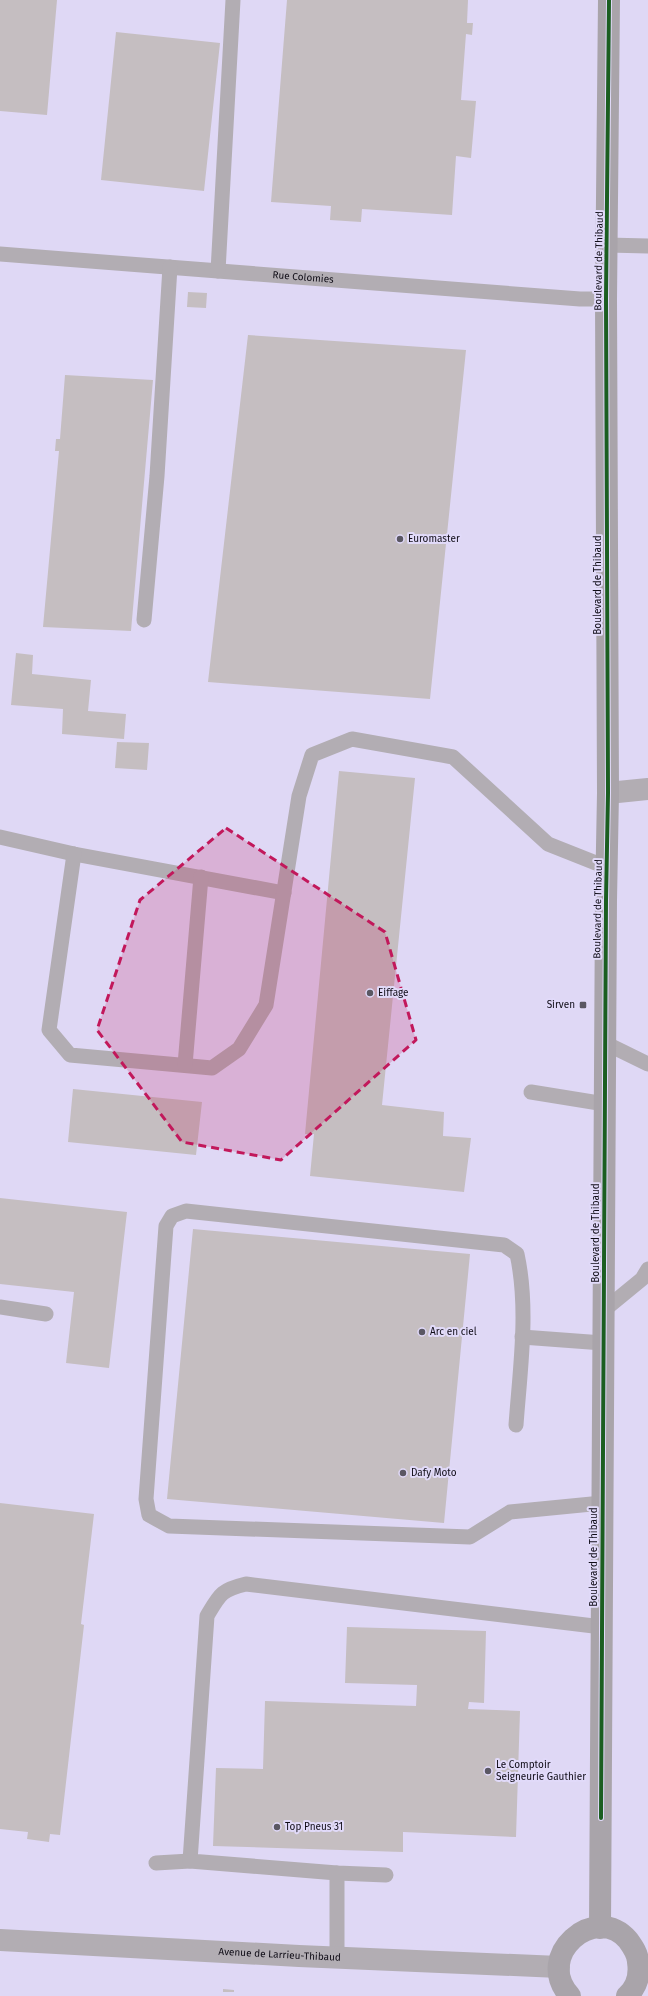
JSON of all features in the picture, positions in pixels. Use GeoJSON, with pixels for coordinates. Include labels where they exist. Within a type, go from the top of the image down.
{"type":"FeatureCollection","features":[{"type":"Feature","properties":{"kind":"street","name":"Boulevard de Thibaud"},"geometry":{"type":"LineString","coordinates":[[600,1928],[604,1104],[608,793],[606,299],[609,0]]}},
{"type":"Feature","properties":{"kind":"street"},"geometry":{"type":"LineString","coordinates":[[608,793],[648,789]]}},
{"type":"Feature","properties":{"kind":"street"},"geometry":{"type":"LineString","coordinates":[[570,1996],[560,1980],[559,1967],[561,1954],[567,1943],[576,1935],[588,1930],[600,1928],[613,1930],[625,1937],[633,1946],[644,1972],[628,1996]]}},
{"type":"Feature","properties":{"kind":"street","name":"Avenue de Larrieu-Thibaud"},"geometry":{"type":"LineString","coordinates":[[0,1940],[559,1967]]}},
{"type":"Feature","properties":{"kind":"lane"},"geometry":{"type":"LineString","coordinates":[[218,271],[233,0]]}},
{"type":"Feature","properties":{"kind":"lane"},"geometry":{"type":"LineString","coordinates":[[607,245],[648,246]]}},
{"type":"Feature","properties":{"kind":"lane","name":"Rue Colomies"},"geometry":{"type":"LineString","coordinates":[[0,254],[580,299],[606,299]]}},
{"type":"Feature","properties":{"kind":"lane"},"geometry":{"type":"LineString","coordinates":[[144,620],[157,476],[170,268]]}},
{"type":"Feature","properties":{"kind":"lane"},"geometry":{"type":"LineString","coordinates":[[74,854],[49,1030],[70,1055],[212,1068],[239,1049],[266,1006],[299,796],[312,755],[352,740],[453,757],[548,844],[606,867]]}},
{"type":"Feature","properties":{"kind":"lane"},"geometry":{"type":"LineString","coordinates":[[0,838],[74,854],[284,893]]}},
{"type":"Feature","properties":{"kind":"lane"},"geometry":{"type":"LineString","coordinates":[[185,1065],[201,877]]}},
{"type":"Feature","properties":{"kind":"lane"},"geometry":{"type":"LineString","coordinates":[[605,1043],[648,1064]]}},
{"type":"Feature","properties":{"kind":"lane"},"geometry":{"type":"LineString","coordinates":[[531,1092],[604,1104]]}},
{"type":"Feature","properties":{"kind":"lane"},"geometry":{"type":"LineString","coordinates":[[516,1425],[522,1337],[521,1274],[517,1254],[504,1245],[186,1211],[172,1216],[166,1226],[146,1499],[149,1515],[169,1526],[470,1537],[510,1512],[602,1503]]}},
{"type":"Feature","properties":{"kind":"lane"},"geometry":{"type":"LineString","coordinates":[[603,1311],[642,1278],[648,1269]]}},
{"type":"Feature","properties":{"kind":"lane"},"geometry":{"type":"LineString","coordinates":[[0,1307],[46,1314]]}},
{"type":"Feature","properties":{"kind":"lane"},"geometry":{"type":"LineString","coordinates":[[522,1337],[603,1343]]}},
{"type":"Feature","properties":{"kind":"lane"},"geometry":{"type":"LineString","coordinates":[[190,1861],[207,1616],[216,1599],[228,1588],[246,1584],[602,1626]]}},
{"type":"Feature","properties":{"kind":"lane"},"geometry":{"type":"LineString","coordinates":[[156,1863],[190,1861],[337,1873],[386,1875]]}},
{"type":"Feature","properties":{"kind":"lane"},"geometry":{"type":"LineString","coordinates":[[337,1873],[337,1957]]}},
{"type":"Feature","properties":{"kind":"highlighted area"},"geometry":{"type":"Polygon","coordinates":[[[226,828],[385,932],[416,1040],[281,1160],[182,1142],[97,1030],[140,900],[226,828]]]}},
{"type":"Feature","properties":{"kind":"shaded area"},"geometry":{"type":"Polygon","coordinates":[[[0,0],[648,0],[648,1996],[0,1996],[0,0]]]}},
{"type":"Feature","properties":{"kind":"building"},"geometry":{"type":"Polygon","coordinates":[[[0,0],[57,0],[47,115],[0,111],[0,0]]]}},
{"type":"Feature","properties":{"kind":"building"},"geometry":{"type":"Polygon","coordinates":[[[287,0],[468,0],[467,23],[473,23],[472,35],[466,34],[461,100],[476,101],[471,158],[456,156],[452,215],[362,209],[361,222],[330,220],[331,206],[271,202],[287,0]]]}},
{"type":"Feature","properties":{"kind":"building"},"geometry":{"type":"Polygon","coordinates":[[[116,32],[220,43],[204,191],[101,180],[116,32]]]}},
{"type":"Feature","properties":{"kind":"building"},"geometry":{"type":"Polygon","coordinates":[[[188,292],[207,293],[206,308],[187,307],[188,292]]]}},
{"type":"Feature","properties":{"kind":"building"},"geometry":{"type":"Polygon","coordinates":[[[248,335],[466,350],[430,699],[208,682],[248,335]]]}},
{"type":"Feature","properties":{"kind":"building"},"geometry":{"type":"Polygon","coordinates":[[[65,375],[153,380],[131,631],[43,627],[59,451],[55,451],[56,439],[60,439],[65,375]]]}},
{"type":"Feature","properties":{"kind":"building"},"geometry":{"type":"Polygon","coordinates":[[[16,653],[33,655],[32,674],[91,680],[88,711],[126,714],[124,739],[62,734],[63,709],[11,705],[16,653]]]}},
{"type":"Feature","properties":{"kind":"building"},"geometry":{"type":"Polygon","coordinates":[[[117,742],[149,743],[147,770],[115,768],[117,742]]]}},
{"type":"Feature","properties":{"kind":"building"},"geometry":{"type":"Polygon","coordinates":[[[339,771],[415,778],[382,1105],[444,1112],[443,1136],[471,1138],[464,1192],[310,1176],[314,1134],[305,1134],[339,771]]]}},
{"type":"Feature","properties":{"kind":"building"},"geometry":{"type":"Polygon","coordinates":[[[73,1089],[202,1102],[196,1155],[68,1142],[73,1089]]]}},
{"type":"Feature","properties":{"kind":"building"},"geometry":{"type":"Polygon","coordinates":[[[0,1198],[127,1212],[109,1368],[66,1363],[74,1292],[0,1284],[0,1198]]]}},
{"type":"Feature","properties":{"kind":"building"},"geometry":{"type":"Polygon","coordinates":[[[193,1229],[470,1254],[444,1523],[167,1499],[193,1229]]]}},
{"type":"Feature","properties":{"kind":"building"},"geometry":{"type":"Polygon","coordinates":[[[0,1503],[94,1514],[81,1624],[84,1625],[60,1835],[50,1834],[49,1842],[27,1839],[28,1832],[0,1829],[0,1503]]]}},
{"type":"Feature","properties":{"kind":"building"},"geometry":{"type":"Polygon","coordinates":[[[347,1627],[486,1631],[484,1703],[469,1702],[468,1709],[520,1711],[516,1837],[403,1832],[403,1852],[213,1846],[216,1768],[263,1769],[265,1701],[416,1706],[417,1685],[345,1683],[347,1627]]]}},
{"type":"Feature","properties":{"kind":"building"},"geometry":{"type":"Polygon","coordinates":[[[223,1989],[234,1990],[234,1992],[223,1992],[223,1989]]]}},
{"type":"Feature","properties":{"kind":"cycle path"},"geometry":{"type":"LineString","coordinates":[[601,1818],[606,900],[608,793],[606,299],[609,0]]}},
{"type":"Feature","properties":{"kind":"place","name":"Euromaster"},"geometry":{"type":"Point","coordinates":[400,539]}},
{"type":"Feature","properties":{"kind":"place","name":"Eiffage"},"geometry":{"type":"Point","coordinates":[370,993]}},
{"type":"Feature","properties":{"kind":"place","name":"Sirven"},"geometry":{"type":"Point","coordinates":[583,1005]}},
{"type":"Feature","properties":{"kind":"place","name":"Arc en ciel"},"geometry":{"type":"Point","coordinates":[422,1332]}},
{"type":"Feature","properties":{"kind":"place","name":"Dafy Moto"},"geometry":{"type":"Point","coordinates":[403,1473]}},
{"type":"Feature","properties":{"kind":"place","name":"Le Comptoir Seigneurie Gauthier"},"geometry":{"type":"Point","coordinates":[488,1771]}},
{"type":"Feature","properties":{"kind":"place","name":"Top Pneus 31"},"geometry":{"type":"Point","coordinates":[277,1827]}}]}
